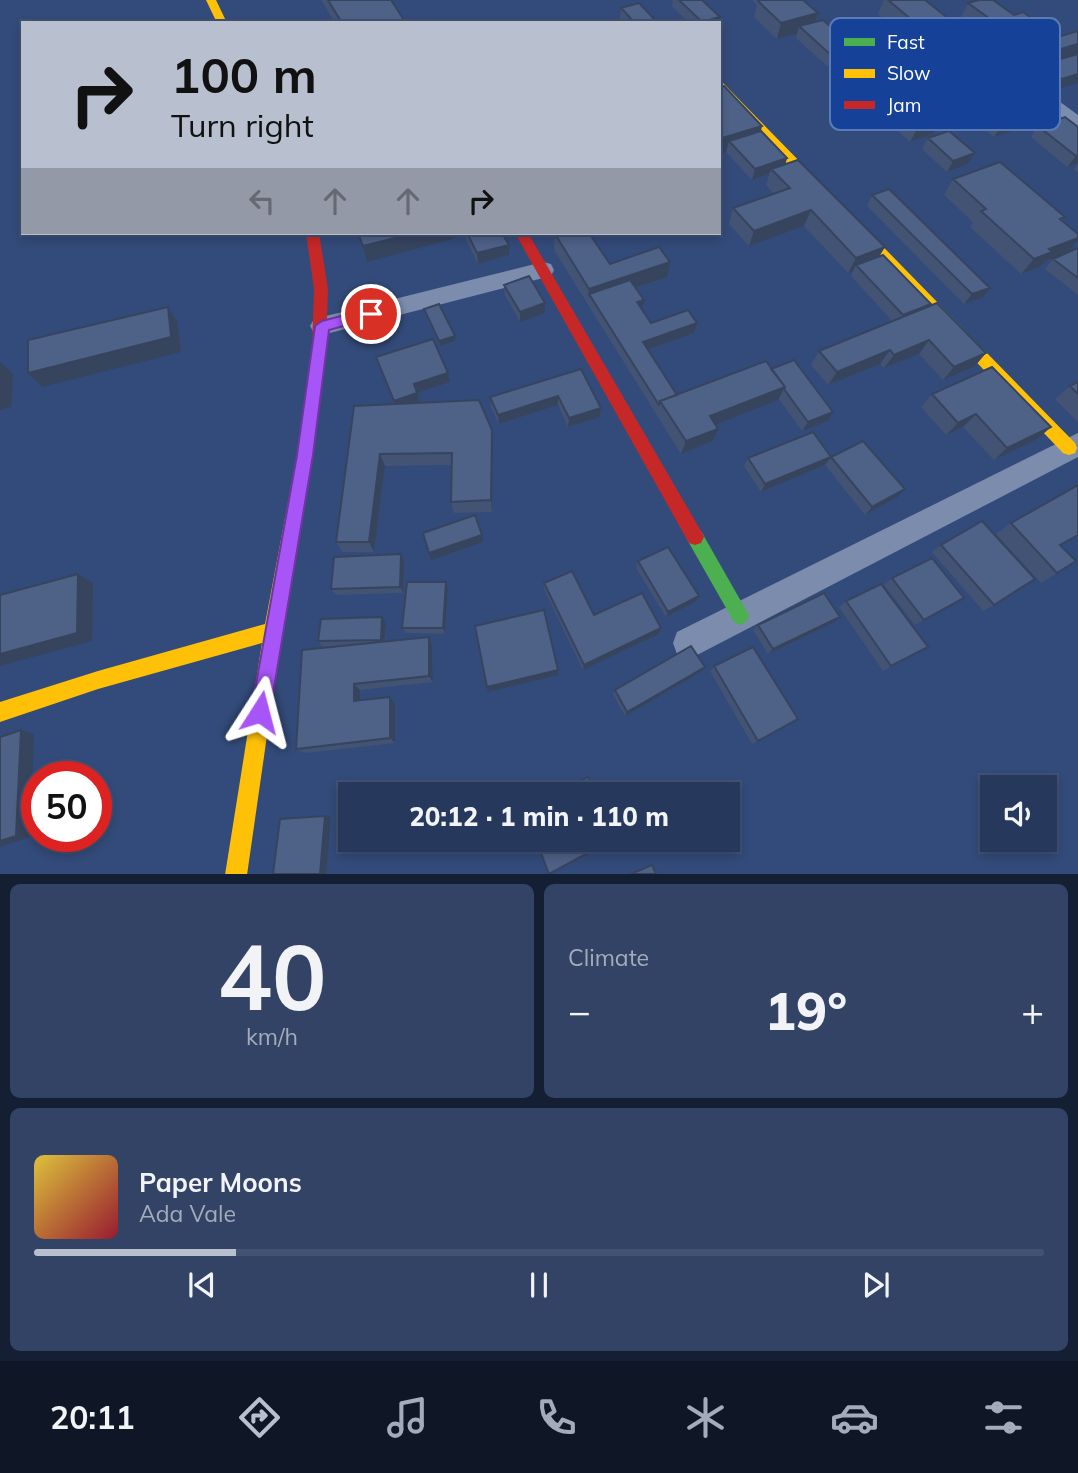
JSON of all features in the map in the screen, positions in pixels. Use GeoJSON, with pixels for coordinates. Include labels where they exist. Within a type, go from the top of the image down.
{"type":"FeatureCollection","features":[{"type":"Feature","properties":{"kind":"street"},"geometry":{"type":"LineString","coordinates":[[211,0],[221,21]]}},
{"type":"Feature","properties":{"kind":"street"},"geometry":{"type":"LineString","coordinates":[[917,2],[938,18]]}},
{"type":"Feature","properties":{"kind":"street"},"geometry":{"type":"LineString","coordinates":[[688,643],[1074,446],[721,87]]}},
{"type":"Feature","properties":{"kind":"street"},"geometry":{"type":"LineString","coordinates":[[1060,110],[1078,124]]}},
{"type":"Feature","properties":{"kind":"street"},"geometry":{"type":"LineString","coordinates":[[236,874],[273,631],[305,455],[322,326],[321,289],[312,235]]}},
{"type":"Feature","properties":{"kind":"street"},"geometry":{"type":"LineString","coordinates":[[523,235],[740,616]]}},
{"type":"Feature","properties":{"kind":"street"},"geometry":{"type":"LineString","coordinates":[[322,326],[543,270]]}},
{"type":"Feature","properties":{"kind":"street"},"geometry":{"type":"LineString","coordinates":[[0,712],[98,680],[273,631]]}},
{"type":"Feature","properties":{"kind":"building"},"geometry":{"type":"Polygon","coordinates":[[[328,0],[391,0],[405,21],[341,21],[328,0]]]}},
{"type":"Feature","properties":{"kind":"building"},"geometry":{"type":"Polygon","coordinates":[[[679,0],[702,0],[720,17],[701,21],[679,0]]]}},
{"type":"Feature","properties":{"kind":"building"},"geometry":{"type":"Polygon","coordinates":[[[803,0],[818,13],[781,23],[758,1],[803,0]]]}},
{"type":"Feature","properties":{"kind":"building"},"geometry":{"type":"Polygon","coordinates":[[[888,0],[925,0],[948,18],[910,18],[888,0]]]}},
{"type":"Feature","properties":{"kind":"building"},"geometry":{"type":"Polygon","coordinates":[[[993,0],[1014,15],[1023,12],[1031,18],[989,18],[968,3],[993,0]]]}},
{"type":"Feature","properties":{"kind":"building"},"geometry":{"type":"Polygon","coordinates":[[[639,3],[656,21],[633,21],[621,8],[639,3]]]}},
{"type":"Feature","properties":{"kind":"building"},"geometry":{"type":"Polygon","coordinates":[[[823,20],[830,26],[830,54],[799,26],[823,20]]]}},
{"type":"Feature","properties":{"kind":"building"},"geometry":{"type":"Polygon","coordinates":[[[1078,31],[1078,44],[1060,49],[1060,36],[1078,31]]]}},
{"type":"Feature","properties":{"kind":"building"},"geometry":{"type":"Polygon","coordinates":[[[1078,54],[1078,74],[1060,77],[1060,59],[1078,54]]]}},
{"type":"Feature","properties":{"kind":"building"},"geometry":{"type":"Polygon","coordinates":[[[724,86],[762,126],[721,138],[721,87],[724,86]]]}},
{"type":"Feature","properties":{"kind":"building"},"geometry":{"type":"Polygon","coordinates":[[[1065,117],[1078,127],[1076,156],[1043,130],[1060,130],[1060,119],[1065,117]]]}},
{"type":"Feature","properties":{"kind":"building"},"geometry":{"type":"Polygon","coordinates":[[[761,131],[787,158],[755,169],[729,141],[761,131]]]}},
{"type":"Feature","properties":{"kind":"building"},"geometry":{"type":"Polygon","coordinates":[[[949,131],[975,153],[953,161],[928,138],[949,131]]]}},
{"type":"Feature","properties":{"kind":"building"},"geometry":{"type":"Polygon","coordinates":[[[798,160],[885,247],[856,258],[811,210],[754,231],[733,208],[790,188],[771,169],[798,160]]]}},
{"type":"Feature","properties":{"kind":"building"},"geometry":{"type":"Polygon","coordinates":[[[1000,162],[1065,217],[1060,219],[1078,234],[1078,238],[1049,249],[1052,252],[1034,259],[981,211],[986,209],[953,179],[1000,162]]]}},
{"type":"Feature","properties":{"kind":"building"},"geometry":{"type":"Polygon","coordinates":[[[889,189],[990,288],[972,294],[872,195],[889,189]]]}},
{"type":"Feature","properties":{"kind":"building"},"geometry":{"type":"Polygon","coordinates":[[[359,235],[407,235],[363,246],[359,235]]]}},
{"type":"Feature","properties":{"kind":"building"},"geometry":{"type":"Polygon","coordinates":[[[468,235],[503,235],[509,245],[477,253],[468,235]]]}},
{"type":"Feature","properties":{"kind":"building"},"geometry":{"type":"Polygon","coordinates":[[[556,235],[590,235],[610,264],[659,247],[670,262],[589,289],[556,235]]]}},
{"type":"Feature","properties":{"kind":"building"},"geometry":{"type":"Polygon","coordinates":[[[1078,248],[1078,278],[1053,259],[1078,248]]]}},
{"type":"Feature","properties":{"kind":"building"},"geometry":{"type":"Polygon","coordinates":[[[883,255],[931,304],[903,315],[856,265],[883,255]]]}},
{"type":"Feature","properties":{"kind":"building"},"geometry":{"type":"Polygon","coordinates":[[[529,276],[545,303],[520,312],[504,285],[529,276]]]}},
{"type":"Feature","properties":{"kind":"building"},"geometry":{"type":"Polygon","coordinates":[[[630,280],[644,300],[637,302],[651,323],[688,310],[697,323],[643,342],[677,395],[660,401],[659,405],[589,294],[630,280]]]}},
{"type":"Feature","properties":{"kind":"building"},"geometry":{"type":"Polygon","coordinates":[[[937,303],[986,353],[954,367],[929,340],[894,355],[890,350],[837,372],[819,351],[937,303]]]}},
{"type":"Feature","properties":{"kind":"building"},"geometry":{"type":"Polygon","coordinates":[[[439,304],[455,336],[439,341],[424,309],[439,304]]]}},
{"type":"Feature","properties":{"kind":"building"},"geometry":{"type":"Polygon","coordinates":[[[168,307],[171,337],[28,373],[28,340],[168,307]]]}},
{"type":"Feature","properties":{"kind":"building"},"geometry":{"type":"Polygon","coordinates":[[[433,339],[448,373],[414,384],[417,393],[394,401],[376,357],[433,339]]]}},
{"type":"Feature","properties":{"kind":"building"},"geometry":{"type":"Polygon","coordinates":[[[794,360],[833,412],[808,422],[771,369],[794,360]]]}},
{"type":"Feature","properties":{"kind":"building"},"geometry":{"type":"Polygon","coordinates":[[[766,361],[785,387],[710,416],[718,429],[686,441],[660,401],[766,361]]]}},
{"type":"Feature","properties":{"kind":"building"},"geometry":{"type":"Polygon","coordinates":[[[992,367],[1051,427],[1007,448],[976,414],[958,423],[932,394],[992,367]]]}},
{"type":"Feature","properties":{"kind":"building"},"geometry":{"type":"Polygon","coordinates":[[[581,369],[601,408],[569,418],[558,396],[498,415],[490,397],[581,369]]]}},
{"type":"Feature","properties":{"kind":"building"},"geometry":{"type":"Polygon","coordinates":[[[1078,382],[1078,394],[1070,386],[1078,382]]]}},
{"type":"Feature","properties":{"kind":"building"},"geometry":{"type":"Polygon","coordinates":[[[479,400],[492,430],[491,500],[451,502],[452,453],[380,454],[369,542],[336,542],[354,406],[479,400]]]}},
{"type":"Feature","properties":{"kind":"building"},"geometry":{"type":"Polygon","coordinates":[[[813,432],[831,457],[765,484],[748,458],[813,432]]]}},
{"type":"Feature","properties":{"kind":"building"},"geometry":{"type":"Polygon","coordinates":[[[863,441],[905,489],[872,507],[831,457],[863,441]]]}},
{"type":"Feature","properties":{"kind":"building"},"geometry":{"type":"Polygon","coordinates":[[[1078,485],[1078,535],[1060,545],[1076,561],[1057,573],[1011,523],[1078,485]]]}},
{"type":"Feature","properties":{"kind":"building"},"geometry":{"type":"Polygon","coordinates":[[[475,515],[482,535],[429,553],[423,533],[475,515]]]}},
{"type":"Feature","properties":{"kind":"building"},"geometry":{"type":"Polygon","coordinates":[[[982,521],[1035,579],[994,605],[941,545],[982,521]]]}},
{"type":"Feature","properties":{"kind":"building"},"geometry":{"type":"Polygon","coordinates":[[[668,547],[699,596],[668,612],[638,561],[668,547]]]}},
{"type":"Feature","properties":{"kind":"building"},"geometry":{"type":"Polygon","coordinates":[[[401,554],[400,587],[331,589],[334,557],[401,554]]]}},
{"type":"Feature","properties":{"kind":"building"},"geometry":{"type":"Polygon","coordinates":[[[932,558],[964,598],[924,620],[892,578],[932,558]]]}},
{"type":"Feature","properties":{"kind":"building"},"geometry":{"type":"Polygon","coordinates":[[[572,571],[594,615],[642,593],[661,628],[584,665],[544,583],[572,571]]]}},
{"type":"Feature","properties":{"kind":"building"},"geometry":{"type":"Polygon","coordinates":[[[78,574],[77,633],[0,654],[0,595],[78,574]]]}},
{"type":"Feature","properties":{"kind":"building"},"geometry":{"type":"Polygon","coordinates":[[[407,582],[446,582],[443,628],[402,628],[407,582]]]}},
{"type":"Feature","properties":{"kind":"building"},"geometry":{"type":"Polygon","coordinates":[[[881,584],[928,647],[891,666],[846,601],[881,584]]]}},
{"type":"Feature","properties":{"kind":"building"},"geometry":{"type":"Polygon","coordinates":[[[824,593],[840,617],[773,649],[758,625],[824,593]]]}},
{"type":"Feature","properties":{"kind":"building"},"geometry":{"type":"Polygon","coordinates":[[[544,610],[558,670],[487,687],[475,626],[544,610]]]}},
{"type":"Feature","properties":{"kind":"building"},"geometry":{"type":"Polygon","coordinates":[[[382,617],[381,640],[318,641],[321,619],[382,617]]]}},
{"type":"Feature","properties":{"kind":"building"},"geometry":{"type":"Polygon","coordinates":[[[429,637],[429,676],[354,684],[354,701],[390,697],[390,738],[296,749],[302,650],[429,637]]]}},
{"type":"Feature","properties":{"kind":"building"},"geometry":{"type":"Polygon","coordinates":[[[691,646],[705,667],[627,712],[615,690],[691,646]]]}},
{"type":"Feature","properties":{"kind":"building"},"geometry":{"type":"Polygon","coordinates":[[[753,647],[798,719],[758,741],[714,666],[753,647]]]}},
{"type":"Feature","properties":{"kind":"building"},"geometry":{"type":"Polygon","coordinates":[[[21,730],[16,836],[0,841],[0,737],[21,730]]]}},
{"type":"Feature","properties":{"kind":"building"},"geometry":{"type":"Polygon","coordinates":[[[588,777],[590,782],[578,782],[588,777]]]}},
{"type":"Feature","properties":{"kind":"building"},"geometry":{"type":"Polygon","coordinates":[[[325,816],[320,874],[273,874],[280,819],[325,816]]]}},
{"type":"Feature","properties":{"kind":"building"},"geometry":{"type":"Polygon","coordinates":[[[541,852],[590,852],[549,874],[541,852]]]}},
{"type":"Feature","properties":{"kind":"building"},"geometry":{"type":"Polygon","coordinates":[[[652,865],[656,874],[631,874],[652,865]]]}},
{"type":"Feature","properties":{"kind":"traffic: fast"},"geometry":{"type":"LineString","coordinates":[[695,537],[740,616]]}},
{"type":"Feature","properties":{"kind":"traffic: slow"},"geometry":{"type":"LineString","coordinates":[[211,0],[221,21]]}},
{"type":"Feature","properties":{"kind":"traffic: slow"},"geometry":{"type":"LineString","coordinates":[[721,87],[1069,448]]}},
{"type":"Feature","properties":{"kind":"traffic: slow"},"geometry":{"type":"LineString","coordinates":[[236,874],[273,631],[305,455],[319,347]]}},
{"type":"Feature","properties":{"kind":"traffic: slow"},"geometry":{"type":"LineString","coordinates":[[0,712],[98,680],[273,631]]}},
{"type":"Feature","properties":{"kind":"traffic: jam"},"geometry":{"type":"LineString","coordinates":[[312,235],[321,289],[319,347]]}},
{"type":"Feature","properties":{"kind":"traffic: jam"},"geometry":{"type":"LineString","coordinates":[[523,235],[695,537]]}},
{"type":"Feature","properties":{"kind":"route"},"geometry":{"type":"LineString","coordinates":[[260,712],[305,455],[322,326],[371,314]]}}]}
